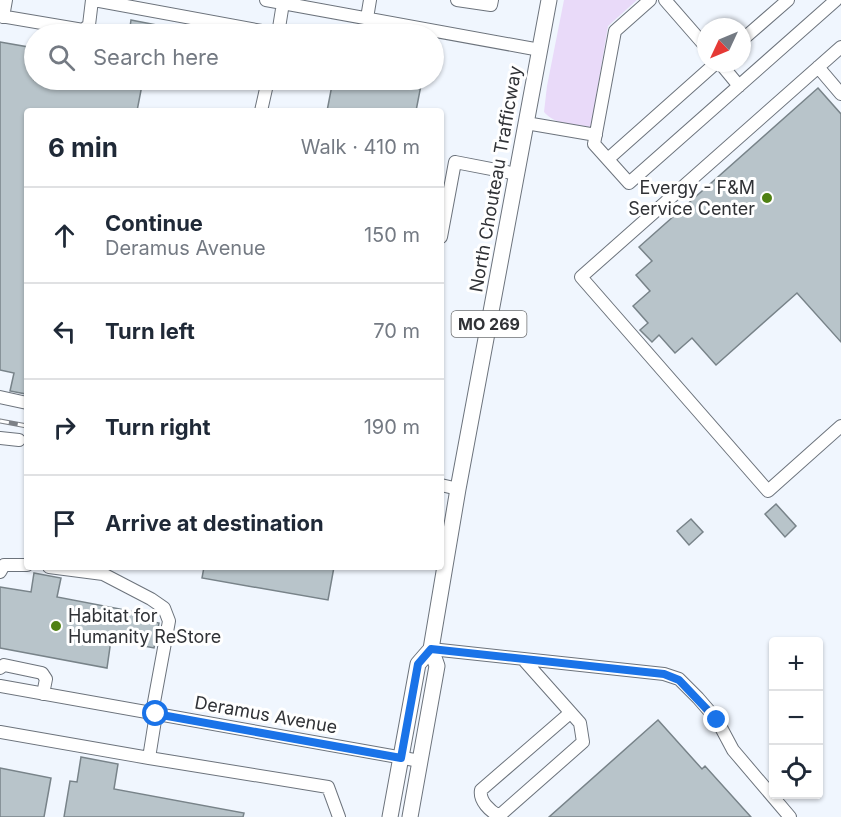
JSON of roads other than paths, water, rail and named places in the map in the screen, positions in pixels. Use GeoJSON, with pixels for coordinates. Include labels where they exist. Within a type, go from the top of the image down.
{"type":"FeatureCollection","features":[{"type":"Feature","properties":{"kind":"main road","name":"North Chouteau Trafficway"},"geometry":{"type":"LineString","coordinates":[[410,817],[437,666],[431,649],[458,489],[549,0]]}},
{"type":"Feature","properties":{"kind":"main road","name":"North Chouteau Trafficway"},"geometry":{"type":"LineString","coordinates":[[390,817],[418,664],[431,649]]}},
{"type":"Feature","properties":{"kind":"street"},"geometry":{"type":"LineString","coordinates":[[6,0],[2,17],[46,24]]}},
{"type":"Feature","properties":{"kind":"street"},"geometry":{"type":"LineString","coordinates":[[89,24],[93,0],[224,24]]}},
{"type":"Feature","properties":{"kind":"street"},"geometry":{"type":"LineString","coordinates":[[266,0],[399,24]]}},
{"type":"Feature","properties":{"kind":"street"},"geometry":{"type":"LineString","coordinates":[[367,18],[370,0]]}},
{"type":"Feature","properties":{"kind":"street"},"geometry":{"type":"LineString","coordinates":[[458,0],[491,5],[492,0]]}},
{"type":"Feature","properties":{"kind":"street"},"geometry":{"type":"LineString","coordinates":[[650,0],[615,31],[594,144],[629,183],[836,0]]}},
{"type":"Feature","properties":{"kind":"street"},"geometry":{"type":"LineString","coordinates":[[665,0],[697,37]]}},
{"type":"Feature","properties":{"kind":"street"},"geometry":{"type":"LineString","coordinates":[[751,32],[788,0]]}},
{"type":"Feature","properties":{"kind":"street"},"geometry":{"type":"LineString","coordinates":[[280,24],[283,3]]}},
{"type":"Feature","properties":{"kind":"street"},"geometry":{"type":"LineString","coordinates":[[444,32],[540,50]]}},
{"type":"Feature","properties":{"kind":"street"},"geometry":{"type":"LineString","coordinates":[[841,47],[581,276],[768,491],[841,426]]}},
{"type":"Feature","properties":{"kind":"street"},"geometry":{"type":"LineString","coordinates":[[818,67],[841,94]]}},
{"type":"Feature","properties":{"kind":"street"},"geometry":{"type":"LineString","coordinates":[[608,159],[708,72]]}},
{"type":"Feature","properties":{"kind":"street"},"geometry":{"type":"LineString","coordinates":[[726,72],[739,86]]}},
{"type":"Feature","properties":{"kind":"street"},"geometry":{"type":"LineString","coordinates":[[262,108],[266,90]]}},
{"type":"Feature","properties":{"kind":"street"},"geometry":{"type":"LineString","coordinates":[[526,123],[596,135]]}},
{"type":"Feature","properties":{"kind":"street"},"geometry":{"type":"LineString","coordinates":[[444,221],[455,162],[517,174]]}},
{"type":"Feature","properties":{"kind":"street"},"geometry":{"type":"LineString","coordinates":[[0,397],[24,402]]}},
{"type":"Feature","properties":{"kind":"street"},"geometry":{"type":"LineString","coordinates":[[0,438],[19,440]]}},
{"type":"Feature","properties":{"kind":"street"},"geometry":{"type":"LineString","coordinates":[[444,486],[458,489]]}},
{"type":"Feature","properties":{"kind":"street"},"geometry":{"type":"LineString","coordinates":[[0,572],[4,565],[24,565]]}},
{"type":"Feature","properties":{"kind":"street"},"geometry":{"type":"LineString","coordinates":[[72,570],[103,574],[164,608],[169,621],[149,758]]}},
{"type":"Feature","properties":{"kind":"street"},"geometry":{"type":"LineString","coordinates":[[431,649],[664,674],[679,680],[717,720],[733,750],[790,817]]}},
{"type":"Feature","properties":{"kind":"street"},"geometry":{"type":"LineString","coordinates":[[523,659],[580,723],[583,742],[499,816],[494,814],[480,796],[481,790],[570,713]]}},
{"type":"Feature","properties":{"kind":"street"},"geometry":{"type":"LineString","coordinates":[[2,667],[42,673],[46,679],[43,694]]}},
{"type":"Feature","properties":{"kind":"street","name":"Deramus Avenue"},"geometry":{"type":"LineString","coordinates":[[0,686],[420,761]]}},
{"type":"Feature","properties":{"kind":"street"},"geometry":{"type":"LineString","coordinates":[[0,732],[328,788],[339,817]]}},
{"type":"Feature","properties":{"kind":"railway"},"geometry":{"type":"LineString","coordinates":[[0,421],[24,425]]}},
{"type":"Feature","properties":{"kind":"place","name":"Evergy - F&M Service Center"},"geometry":{"type":"Point","coordinates":[767,198]}},
{"type":"Feature","properties":{"kind":"place","name":"Habitat for Humanity ReStore"},"geometry":{"type":"Point","coordinates":[56,626]}}]}
